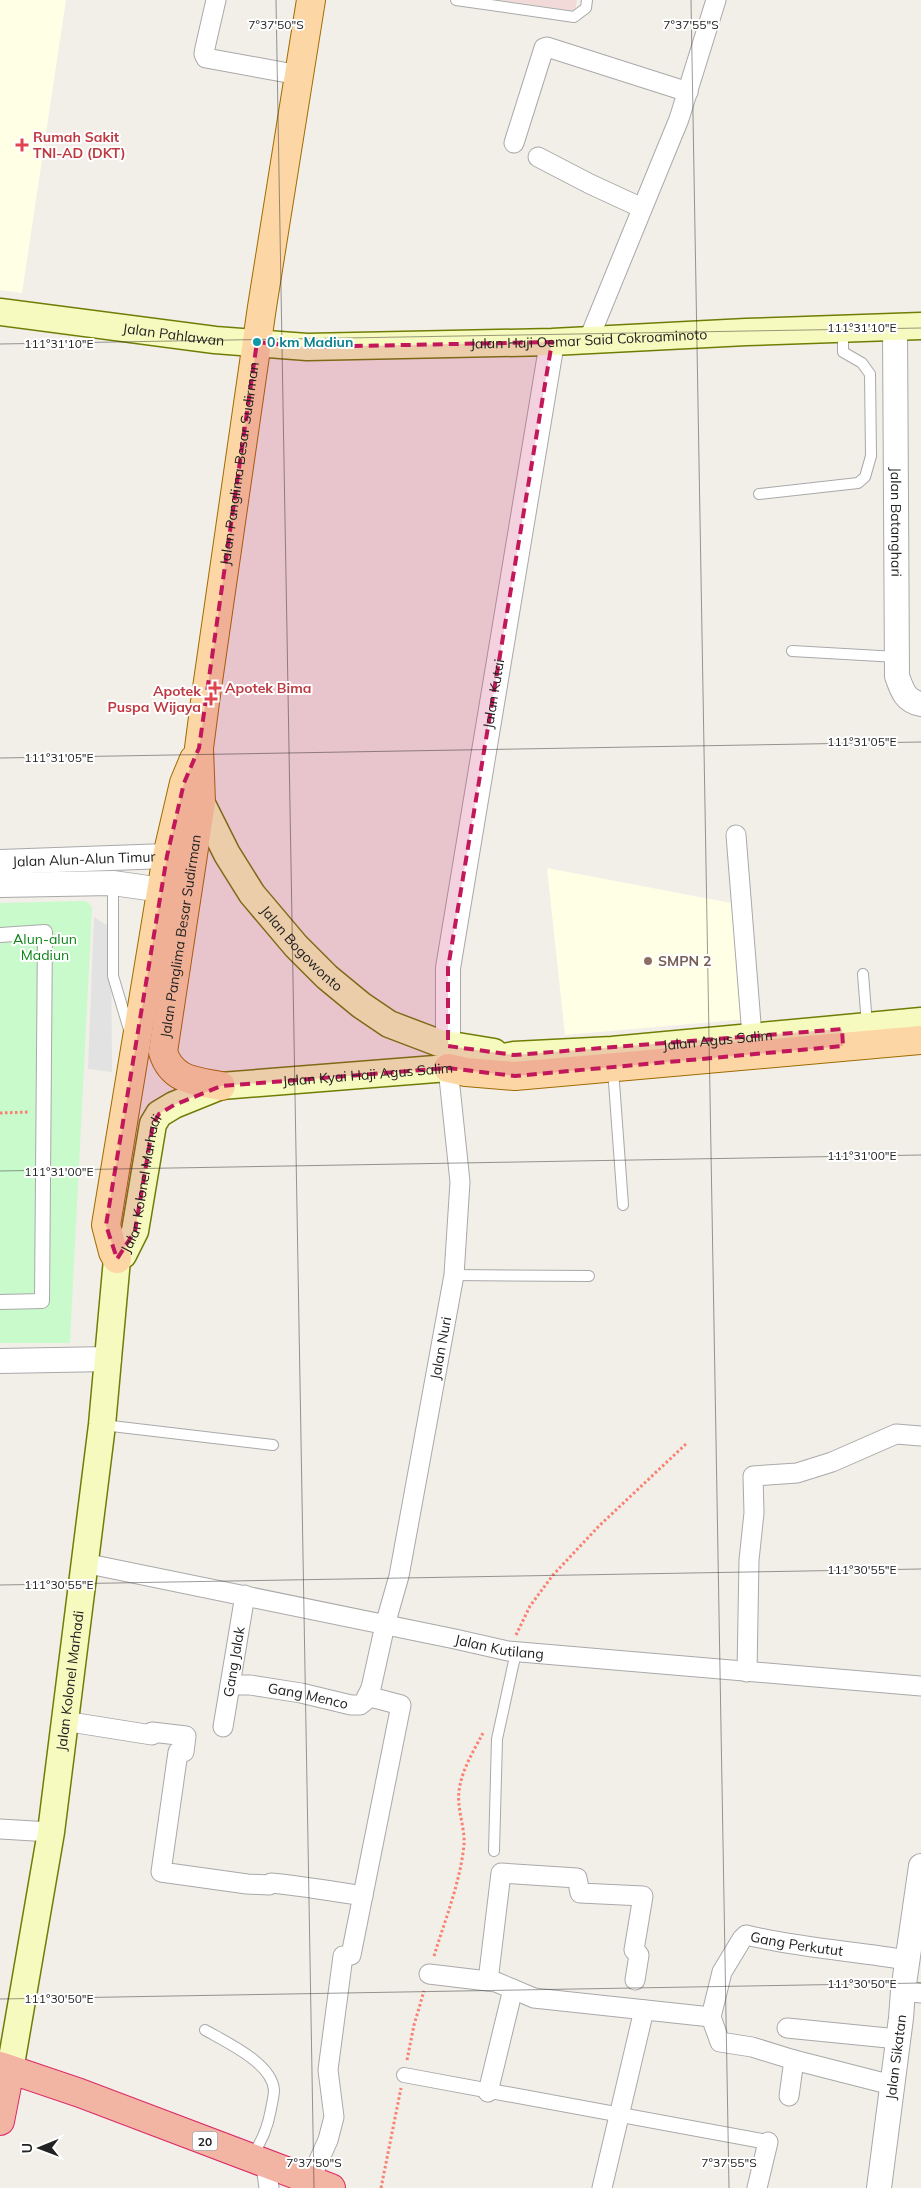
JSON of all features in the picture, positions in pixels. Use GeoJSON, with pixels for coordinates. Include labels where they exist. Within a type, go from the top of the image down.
{"type":"FeatureCollection","features":[{"type":"Feature","properties":{"kind":"highway"},"geometry":{"type":"LineString","coordinates":[[0,2121],[6,2074]]}},
{"type":"Feature","properties":{"kind":"highway","name":"20"},"geometry":{"type":"LineString","coordinates":[[6,2074],[80,2093],[262,2170],[320,2184]]}},
{"type":"Feature","properties":{"kind":"main road","name":"Jalan Panglima Besar Sudirman"},"geometry":{"type":"LineString","coordinates":[[221,1086],[187,1078],[175,1072],[167,1065],[163,1052],[201,802],[199,748],[257,342],[311,0]]}},
{"type":"Feature","properties":{"kind":"main road","name":"Jalan Pahlawan"},"geometry":{"type":"LineString","coordinates":[[0,312],[215,340],[257,342]]}},
{"type":"Feature","properties":{"kind":"main road","name":"Jalan Haji Oemar Said Cokroaminoto"},"geometry":{"type":"LineString","coordinates":[[257,342],[307,347],[552,342],[894,327],[921,324]]}},
{"type":"Feature","properties":{"kind":"main road","name":"Jalan Panglima Besar Sudirman"},"geometry":{"type":"LineString","coordinates":[[134,1046],[167,856],[184,784],[199,748]]}},
{"type":"Feature","properties":{"kind":"main road","name":"Jalan Bogowonto"},"geometry":{"type":"LineString","coordinates":[[201,802],[227,854],[252,894],[296,946],[327,977],[361,1005],[389,1024],[448,1057]]}},
{"type":"Feature","properties":{"kind":"main road","name":"Jalan Agus Salim"},"geometry":{"type":"LineString","coordinates":[[514,1055],[613,1058],[752,1036],[851,1034],[921,1021]]}},
{"type":"Feature","properties":{"kind":"main road"},"geometry":{"type":"LineString","coordinates":[[448,1057],[466,1072],[515,1076],[613,1058],[851,1034],[921,1040]]}},
{"type":"Feature","properties":{"kind":"main road","name":"Jalan Kolonel Marhadi"},"geometry":{"type":"LineString","coordinates":[[6,2074],[50,1832],[102,1425],[117,1259],[113,1252],[106,1226],[134,1046]]}},
{"type":"Feature","properties":{"kind":"main road","name":"Jalan Kyai Haji Agus Salim"},"geometry":{"type":"LineString","coordinates":[[221,1086],[448,1057],[514,1055]]}},
{"type":"Feature","properties":{"kind":"main road","name":"Jalan Kolonel Marhadi"},"geometry":{"type":"LineString","coordinates":[[117,1259],[123,1255],[135,1231],[153,1124],[159,1114],[174,1105],[221,1086]]}},
{"type":"Feature","properties":{"kind":"street"},"geometry":{"type":"LineString","coordinates":[[216,0],[205,48],[206,58],[299,75]]}},
{"type":"Feature","properties":{"kind":"street"},"geometry":{"type":"LineString","coordinates":[[588,340],[680,119],[716,0]]}},
{"type":"Feature","properties":{"kind":"street"},"geometry":{"type":"LineString","coordinates":[[514,143],[544,48],[688,92]]}},
{"type":"Feature","properties":{"kind":"street"},"geometry":{"type":"LineString","coordinates":[[538,157],[642,208]]}},
{"type":"Feature","properties":{"kind":"street","name":"Jalan Batanghari"},"geometry":{"type":"LineString","coordinates":[[894,327],[897,676],[902,693],[912,702],[921,704]]}},
{"type":"Feature","properties":{"kind":"street","name":"Jalan Kutai"},"geometry":{"type":"LineString","coordinates":[[448,1057],[448,968],[552,342]]}},
{"type":"Feature","properties":{"kind":"street"},"geometry":{"type":"LineString","coordinates":[[736,835],[752,1036]]}},
{"type":"Feature","properties":{"kind":"street","name":"Jalan Alun-Alun Timur"},"geometry":{"type":"LineString","coordinates":[[0,862],[167,856]]}},
{"type":"Feature","properties":{"kind":"street","name":"Jalan Alun-Alun Timur"},"geometry":{"type":"LineString","coordinates":[[0,885],[113,883],[162,890]]}},
{"type":"Feature","properties":{"kind":"street"},"geometry":{"type":"LineString","coordinates":[[0,935],[45,932],[42,1301],[0,1302]]}},
{"type":"Feature","properties":{"kind":"street","name":"Jalan Nuri"},"geometry":{"type":"LineString","coordinates":[[385,1625],[399,1576],[454,1274],[460,1182],[448,1057]]}},
{"type":"Feature","properties":{"kind":"street"},"geometry":{"type":"LineString","coordinates":[[0,1360],[109,1359]]}},
{"type":"Feature","properties":{"kind":"street"},"geometry":{"type":"LineString","coordinates":[[747,1672],[749,1560],[754,1513],[753,1476],[796,1473],[832,1462],[896,1434],[921,1436]]}},
{"type":"Feature","properties":{"kind":"street","name":"Jalan Kutilang"},"geometry":{"type":"LineString","coordinates":[[84,1562],[516,1652],[921,1686]]}},
{"type":"Feature","properties":{"kind":"street","name":"Gang Jalak"},"geometry":{"type":"LineString","coordinates":[[223,1727],[245,1595]]}},
{"type":"Feature","properties":{"kind":"street","name":"Gang Menco"},"geometry":{"type":"LineString","coordinates":[[230,1684],[250,1685],[301,1693],[350,1705],[360,1705],[372,1688],[385,1625]]}},
{"type":"Feature","properties":{"kind":"street"},"geometry":{"type":"LineString","coordinates":[[320,2184],[334,2117],[328,2070],[343,1956],[351,1955],[401,1705],[367,1696]]}},
{"type":"Feature","properties":{"kind":"street"},"geometry":{"type":"LineString","coordinates":[[64,1721],[152,1735],[152,1732],[186,1736],[184,1752],[178,1752],[161,1872],[247,1884],[269,1885],[271,1883],[290,1885],[363,1896]]}},
{"type":"Feature","properties":{"kind":"street"},"geometry":{"type":"LineString","coordinates":[[0,1829],[50,1832]]}},
{"type":"Feature","properties":{"kind":"street","name":"Jalan Sikatan"},"geometry":{"type":"LineString","coordinates":[[879,2188],[898,2039],[912,1992],[908,1960],[921,1866]]}},
{"type":"Feature","properties":{"kind":"street"},"geometry":{"type":"LineString","coordinates":[[488,1981],[501,1873],[577,1878],[580,1893],[643,1896],[634,1950],[639,1955],[636,1980]]}},
{"type":"Feature","properties":{"kind":"street","name":"Gang Perkutut"},"geometry":{"type":"LineString","coordinates":[[711,2017],[722,1972],[746,1935],[802,1947],[863,1952],[908,1960]]}},
{"type":"Feature","properties":{"kind":"street"},"geometry":{"type":"LineString","coordinates":[[429,1974],[496,1982],[534,1998],[711,2017],[720,2042],[752,2047],[794,2060],[892,2085]]}},
{"type":"Feature","properties":{"kind":"street"},"geometry":{"type":"LineString","coordinates":[[488,2092],[513,1989]]}},
{"type":"Feature","properties":{"kind":"street"},"geometry":{"type":"LineString","coordinates":[[602,2188],[644,2010]]}},
{"type":"Feature","properties":{"kind":"street"},"geometry":{"type":"LineString","coordinates":[[787,2028],[898,2039]]}},
{"type":"Feature","properties":{"kind":"street"},"geometry":{"type":"LineString","coordinates":[[789,2096],[794,2060]]}},
{"type":"Feature","properties":{"kind":"street"},"geometry":{"type":"LineString","coordinates":[[404,2075],[488,2092],[768,2142],[757,2188]]}},
{"type":"Feature","properties":{"kind":"lane"},"geometry":{"type":"LineString","coordinates":[[456,0],[574,17],[586,8],[587,0]]}},
{"type":"Feature","properties":{"kind":"lane"},"geometry":{"type":"LineString","coordinates":[[758,494],[858,483],[865,477],[871,456],[870,374],[862,363],[843,352],[843,329]]}},
{"type":"Feature","properties":{"kind":"lane"},"geometry":{"type":"LineString","coordinates":[[792,651],[897,657]]}},
{"type":"Feature","properties":{"kind":"lane"},"geometry":{"type":"LineString","coordinates":[[113,883],[113,976],[134,1046]]}},
{"type":"Feature","properties":{"kind":"lane"},"geometry":{"type":"LineString","coordinates":[[851,1034],[863,974]]}},
{"type":"Feature","properties":{"kind":"lane"},"geometry":{"type":"LineString","coordinates":[[613,1058],[623,1205]]}},
{"type":"Feature","properties":{"kind":"lane"},"geometry":{"type":"LineString","coordinates":[[454,1274],[589,1276]]}},
{"type":"Feature","properties":{"kind":"lane"},"geometry":{"type":"LineString","coordinates":[[102,1425],[274,1446]]}},
{"type":"Feature","properties":{"kind":"lane"},"geometry":{"type":"LineString","coordinates":[[494,1851],[497,1739],[516,1652]]}},
{"type":"Feature","properties":{"kind":"lane"},"geometry":{"type":"LineString","coordinates":[[205,2030],[245,2052],[269,2075],[274,2089],[270,2116],[261,2143],[262,2170]]}},
{"type":"Feature","properties":{"kind":"path"},"geometry":{"type":"LineString","coordinates":[[0,1113],[45,1112]]}},
{"type":"Feature","properties":{"kind":"path"},"geometry":{"type":"LineString","coordinates":[[381,2188],[391,2139]]}},
{"type":"Feature","properties":{"kind":"highlighted area"},"geometry":{"type":"Polygon","coordinates":[[[257,342],[307,347],[552,342],[448,968],[448,1046],[514,1055],[842,1029],[843,1046],[515,1076],[448,1068],[221,1086],[174,1105],[159,1114],[153,1124],[135,1231],[117,1259],[106,1225],[167,856],[184,783],[199,748],[257,342]]]}},
{"type":"Feature","properties":{"kind":"shaded area","name":"Rumah Sakit TNI-AD (DKT)"},"geometry":{"type":"Polygon","coordinates":[[[0,0],[66,0],[22,293],[0,290],[0,0]]]}},
{"type":"Feature","properties":{"kind":"shaded area"},"geometry":{"type":"Polygon","coordinates":[[[499,0],[577,0],[575,11],[499,0]]]}},
{"type":"Feature","properties":{"kind":"shaded area","name":"SMPN 2"},"geometry":{"type":"Polygon","coordinates":[[[547,868],[731,903],[747,1019],[565,1035],[547,868]]]}},
{"type":"Feature","properties":{"kind":"shaded area"},"geometry":{"type":"Polygon","coordinates":[[[94,917],[111,928],[112,1072],[88,1069],[94,917]]]}},
{"type":"Feature","properties":{"kind":"green space","name":"Alun-alun Madiun"},"geometry":{"type":"Polygon","coordinates":[[[84,901],[89,903],[92,908],[70,1343],[0,1343],[0,903],[84,901]]]}},
{"type":"Feature","properties":{"kind":"place","name":"Rumah Sakit TNI-AD (DKT)"},"geometry":{"type":"Point","coordinates":[22,145]}},
{"type":"Feature","properties":{"kind":"place","name":"0 km Madiun"},"geometry":{"type":"Point","coordinates":[257,342]}},
{"type":"Feature","properties":{"kind":"place","name":"Apotek Bima"},"geometry":{"type":"Point","coordinates":[215,688]}},
{"type":"Feature","properties":{"kind":"place","name":"Apotek Puspa Wijaya"},"geometry":{"type":"Point","coordinates":[211,699]}},
{"type":"Feature","properties":{"kind":"place","name":"SMPN 2"},"geometry":{"type":"Point","coordinates":[648,961]}}]}
